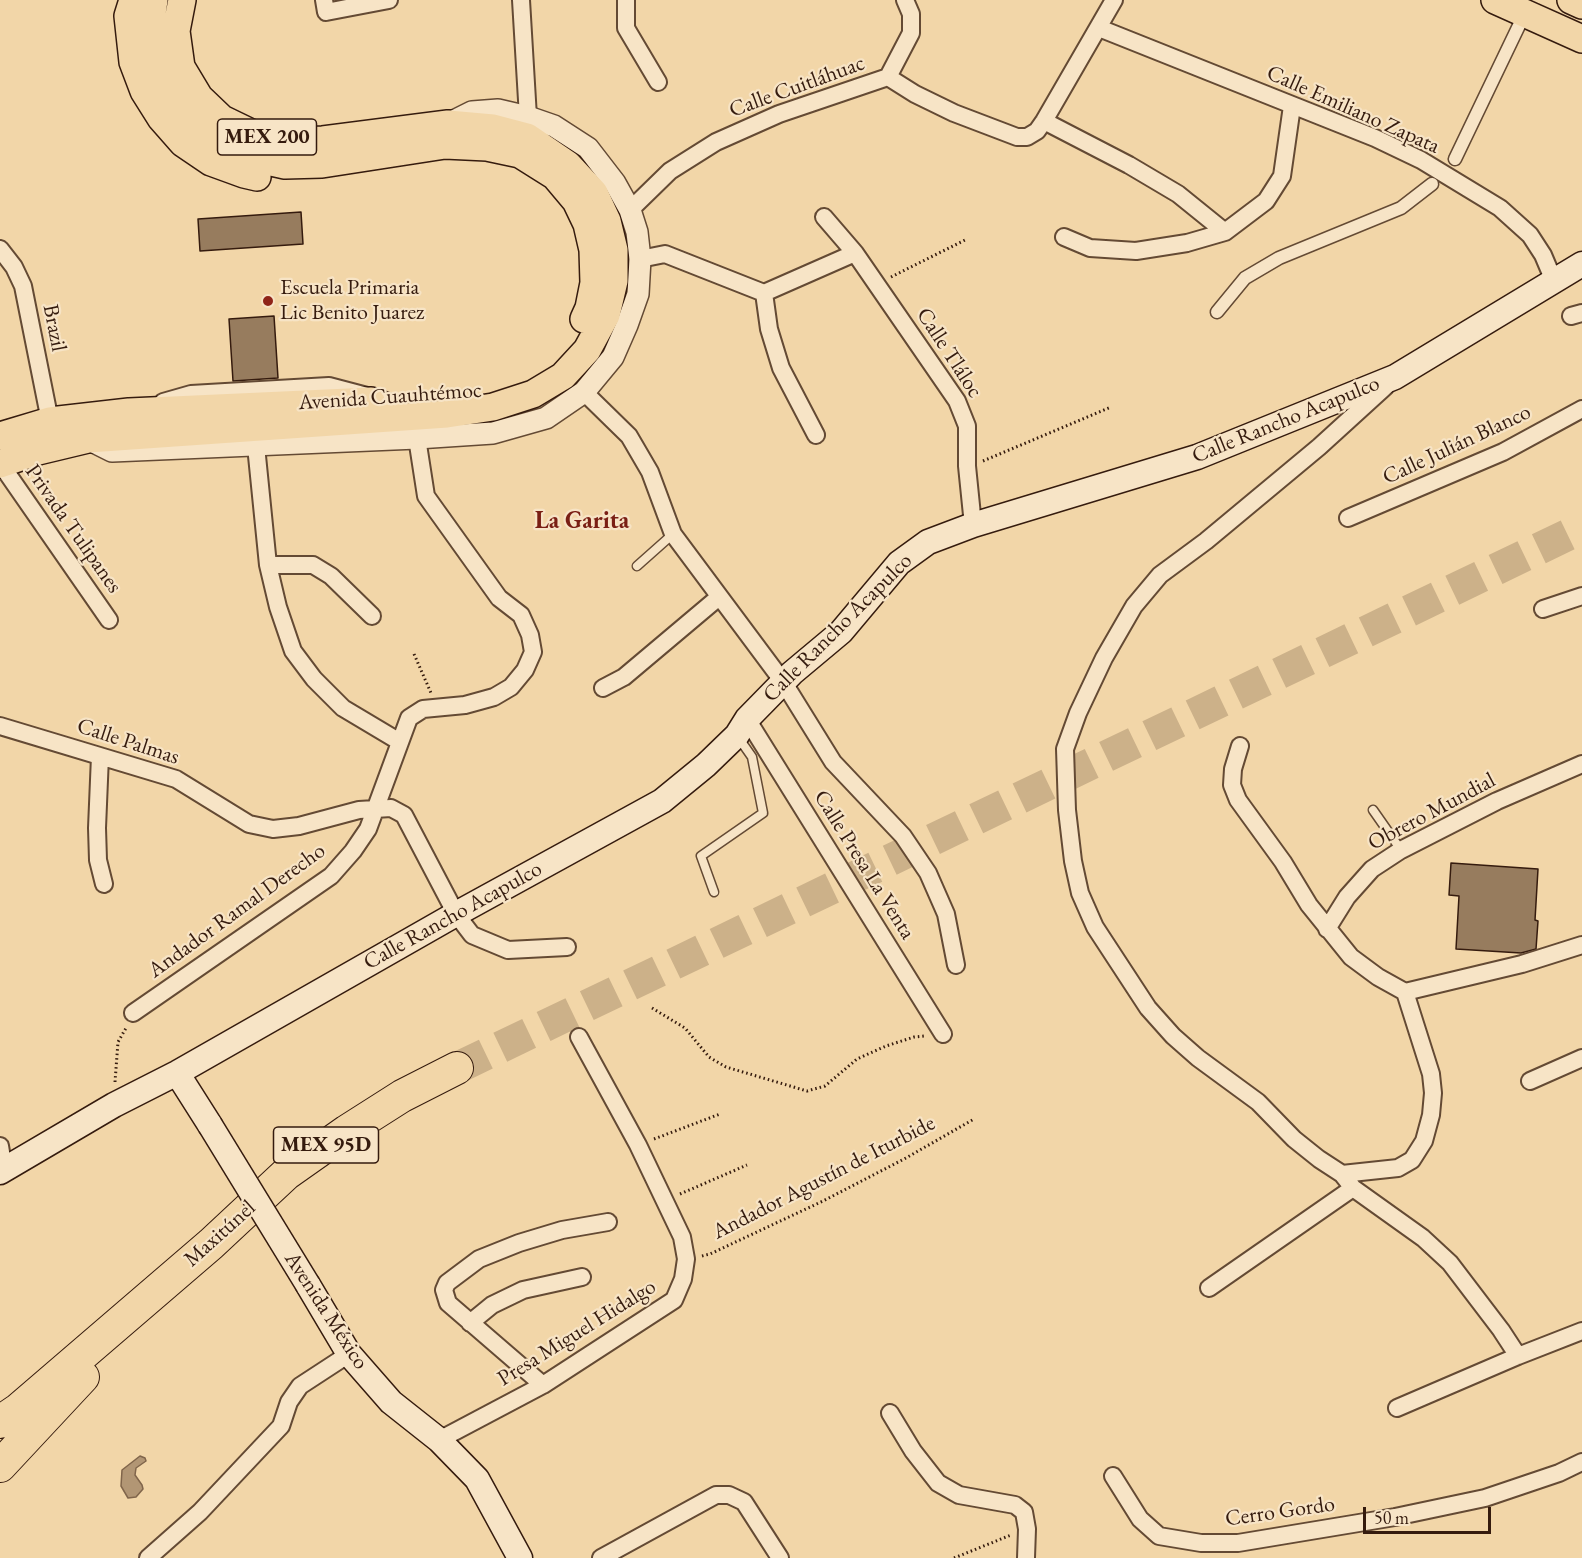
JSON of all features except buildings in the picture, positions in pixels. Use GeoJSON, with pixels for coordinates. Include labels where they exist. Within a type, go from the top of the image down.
{"type":"FeatureCollection","features":[{"type":"Feature","properties":{"kind":"highway","name":"Maxitúnel"},"geometry":{"type":"LineString","coordinates":[[0,1422],[211,1244],[286,1174],[402,1095],[457,1068]]}},
{"type":"Feature","properties":{"kind":"highway","name":"MEX 95D"},"geometry":{"type":"LineString","coordinates":[[0,1445],[59,1403],[211,1244]]}},
{"type":"Feature","properties":{"kind":"highway"},"geometry":{"type":"LineString","coordinates":[[0,1466],[59,1403]]}},
{"type":"Feature","properties":{"kind":"main road"},"geometry":{"type":"LineString","coordinates":[[133,0],[128,16],[133,62],[144,91],[161,118],[183,143],[211,162],[244,174],[283,181],[325,178],[376,155]]}},
{"type":"Feature","properties":{"kind":"main road","name":"Avenida Cuauhtémoc"},"geometry":{"type":"LineString","coordinates":[[0,436],[50,421],[129,412],[386,401],[488,391],[526,379],[554,360],[574,337],[589,309],[594,283],[593,250],[587,225],[576,201],[555,176],[520,154],[487,147],[445,145],[322,164],[285,165],[245,156],[210,139],[182,114],[161,84],[153,58],[150,27],[154,0]]}},
{"type":"Feature","properties":{"kind":"main road","name":"Avenida Cuauhtémoc"},"geometry":{"type":"LineString","coordinates":[[0,464],[38,451],[88,439],[447,414],[493,407],[533,394],[563,376],[587,350],[606,315],[614,281],[614,250],[607,220],[594,193],[568,165],[527,137],[493,128],[448,124],[323,141],[285,141],[253,134],[222,119],[199,97],[181,67],[176,31],[182,0]]}},
{"type":"Feature","properties":{"kind":"main road"},"geometry":{"type":"LineString","coordinates":[[1495,0],[1582,39]]}},
{"type":"Feature","properties":{"kind":"main road"},"geometry":{"type":"LineString","coordinates":[[1571,0],[1582,5]]}},
{"type":"Feature","properties":{"kind":"main road","name":"Calle Rancho Acapulco"},"geometry":{"type":"LineString","coordinates":[[2,1171],[114,1105],[662,801],[706,765],[792,673],[841,632],[899,562],[928,542],[973,525],[1197,457],[1395,377],[1582,264]]}},
{"type":"Feature","properties":{"kind":"main road","name":"Avenida México"},"geometry":{"type":"LineString","coordinates":[[177,1072],[349,1354],[391,1402],[439,1440],[477,1479],[519,1558]]}},
{"type":"Feature","properties":{"kind":"street"},"geometry":{"type":"LineString","coordinates":[[325,6],[389,0]]}},
{"type":"Feature","properties":{"kind":"street"},"geometry":{"type":"LineString","coordinates":[[521,0],[528,117]]}},
{"type":"Feature","properties":{"kind":"street"},"geometry":{"type":"LineString","coordinates":[[626,0],[626,28],[658,82]]}},
{"type":"Feature","properties":{"kind":"street"},"geometry":{"type":"LineString","coordinates":[[1114,0],[1044,121],[1129,165],[1178,194],[1225,232]]}},
{"type":"Feature","properties":{"kind":"street"},"geometry":{"type":"LineString","coordinates":[[888,78],[911,33],[908,7]]}},
{"type":"Feature","properties":{"kind":"street"},"geometry":{"type":"LineString","coordinates":[[1455,159],[1525,13]]}},
{"type":"Feature","properties":{"kind":"street","name":"Calle Emiliano Zapata"},"geometry":{"type":"LineString","coordinates":[[1099,28],[1375,138],[1421,160],[1500,208],[1530,235],[1543,255],[1554,281]]}},
{"type":"Feature","properties":{"kind":"street","name":"Calle Cuitláhuac"},"geometry":{"type":"LineString","coordinates":[[630,210],[670,171],[716,142],[779,114],[888,78],[954,113],[1017,136],[1027,137],[1037,131],[1044,121]]}},
{"type":"Feature","properties":{"kind":"street"},"geometry":{"type":"LineString","coordinates":[[1064,237],[1090,248],[1136,251],[1187,243],[1225,232],[1266,201],[1282,176],[1292,106]]}},
{"type":"Feature","properties":{"kind":"street","name":"Avenida Cuauhtémoc"},"geometry":{"type":"LineString","coordinates":[[88,439],[112,451],[256,446],[493,433],[546,418],[584,392],[612,357],[638,294],[640,259],[637,232],[630,210],[615,183],[588,148],[554,126],[498,110],[472,112],[448,124]]}},
{"type":"Feature","properties":{"kind":"street"},"geometry":{"type":"LineString","coordinates":[[1217,312],[1245,278],[1279,258],[1401,208],[1432,184]]}},
{"type":"Feature","properties":{"kind":"street","name":"Calle Tláloc"},"geometry":{"type":"LineString","coordinates":[[824,217],[855,254],[957,401],[967,426],[967,466],[973,525]]}},
{"type":"Feature","properties":{"kind":"street","name":"Brazil"},"geometry":{"type":"LineString","coordinates":[[0,249],[14,267],[23,286],[50,421]]}},
{"type":"Feature","properties":{"kind":"street"},"geometry":{"type":"LineString","coordinates":[[640,259],[665,254],[764,293],[855,254]]}},
{"type":"Feature","properties":{"kind":"street"},"geometry":{"type":"LineString","coordinates":[[764,293],[769,329],[781,368],[816,435]]}},
{"type":"Feature","properties":{"kind":"street"},"geometry":{"type":"LineString","coordinates":[[1395,377],[1319,447],[1206,541],[1160,575],[1134,606],[1078,713],[1065,749],[1067,810],[1073,861],[1080,893],[1095,927],[1148,1008],[1173,1036],[1198,1058],[1258,1102],[1294,1139],[1342,1174],[1353,1188],[1423,1238],[1450,1263],[1502,1330],[1518,1356]]}},
{"type":"Feature","properties":{"kind":"street"},"geometry":{"type":"LineString","coordinates":[[584,392],[629,436],[650,472],[674,534],[784,682],[833,762],[903,836],[928,873],[946,914],[956,965]]}},
{"type":"Feature","properties":{"kind":"street","name":"Calle Julián Blanco"},"geometry":{"type":"LineString","coordinates":[[1348,518],[1503,452],[1582,409]]}},
{"type":"Feature","properties":{"kind":"street","name":"Andador Ramal Derecho"},"geometry":{"type":"LineString","coordinates":[[134,1013],[330,876],[368,829],[409,718],[423,709],[465,705],[494,697],[511,687],[525,670],[533,652],[530,635],[521,615],[499,598],[426,496],[417,438]]}},
{"type":"Feature","properties":{"kind":"street"},"geometry":{"type":"LineString","coordinates":[[256,446],[268,565],[278,607],[293,651],[314,680],[343,708],[400,742]]}},
{"type":"Feature","properties":{"kind":"street","name":"Privada Tulipanes"},"geometry":{"type":"LineString","coordinates":[[0,464],[109,620]]}},
{"type":"Feature","properties":{"kind":"street"},"geometry":{"type":"LineString","coordinates":[[268,565],[313,565],[330,576],[372,616]]}},
{"type":"Feature","properties":{"kind":"street"},"geometry":{"type":"LineString","coordinates":[[1543,609],[1582,596]]}},
{"type":"Feature","properties":{"kind":"street"},"geometry":{"type":"LineString","coordinates":[[603,688],[624,677],[719,597]]}},
{"type":"Feature","properties":{"kind":"street","name":"Calle Palmas"},"geometry":{"type":"LineString","coordinates":[[0,726],[11,727],[176,779],[249,824],[273,829],[298,826],[359,810],[392,808],[404,815],[456,914],[472,935],[508,950],[567,947]]}},
{"type":"Feature","properties":{"kind":"street","name":"Calle Presa La Venta"},"geometry":{"type":"LineString","coordinates":[[742,727],[943,1034]]}},
{"type":"Feature","properties":{"kind":"street"},"geometry":{"type":"LineString","coordinates":[[1240,746],[1233,769],[1232,785],[1238,800],[1283,862],[1309,905],[1327,929],[1351,957],[1378,977],[1405,992],[1522,964],[1582,945]]}},
{"type":"Feature","properties":{"kind":"street"},"geometry":{"type":"LineString","coordinates":[[100,756],[97,839],[98,867],[104,884]]}},
{"type":"Feature","properties":{"kind":"street","name":"Obrero Mundial"},"geometry":{"type":"LineString","coordinates":[[1327,929],[1347,897],[1372,869],[1401,850],[1497,801],[1582,764]]}},
{"type":"Feature","properties":{"kind":"street"},"geometry":{"type":"LineString","coordinates":[[1342,1174],[1398,1168],[1412,1160],[1424,1141],[1431,1114],[1433,1093],[1431,1074],[1405,992]]}},
{"type":"Feature","properties":{"kind":"street","name":"Presa Miguel Hidalgo"},"geometry":{"type":"LineString","coordinates":[[439,1440],[543,1385],[674,1300],[683,1279],[686,1259],[682,1237],[638,1145],[579,1037]]}},
{"type":"Feature","properties":{"kind":"street"},"geometry":{"type":"LineString","coordinates":[[1530,1081],[1582,1058]]}},
{"type":"Feature","properties":{"kind":"street"},"geometry":{"type":"LineString","coordinates":[[0,1146],[2,1171]]}},
{"type":"Feature","properties":{"kind":"street"},"geometry":{"type":"LineString","coordinates":[[1209,1288],[1353,1188]]}},
{"type":"Feature","properties":{"kind":"street"},"geometry":{"type":"LineString","coordinates":[[543,1385],[448,1303],[444,1290],[447,1283],[479,1259],[519,1243],[562,1230],[608,1222]]}},
{"type":"Feature","properties":{"kind":"street"},"geometry":{"type":"LineString","coordinates":[[470,1323],[492,1305],[523,1290],[582,1277]]}},
{"type":"Feature","properties":{"kind":"street"},"geometry":{"type":"LineString","coordinates":[[1397,1408],[1582,1331]]}},
{"type":"Feature","properties":{"kind":"street"},"geometry":{"type":"LineString","coordinates":[[148,1558],[200,1512],[281,1426],[289,1402],[300,1386],[349,1354]]}},
{"type":"Feature","properties":{"kind":"street"},"geometry":{"type":"LineString","coordinates":[[890,1413],[913,1451],[938,1484],[959,1495],[1015,1505],[1024,1512],[1027,1529],[1026,1558]]}},
{"type":"Feature","properties":{"kind":"street","name":"Cerro Gordo"},"geometry":{"type":"LineString","coordinates":[[1113,1476],[1140,1519],[1159,1536],[1201,1543],[1238,1543],[1395,1517],[1485,1498],[1559,1473],[1582,1462]]}},
{"type":"Feature","properties":{"kind":"street"},"geometry":{"type":"LineString","coordinates":[[602,1558],[716,1495],[729,1495],[744,1502],[780,1558]]}},
{"type":"Feature","properties":{"kind":"lane"},"geometry":{"type":"LineString","coordinates":[[637,566],[674,534]]}},
{"type":"Feature","properties":{"kind":"lane"},"geometry":{"type":"LineString","coordinates":[[714,892],[701,856],[763,813],[752,757],[742,727]]}},
{"type":"Feature","properties":{"kind":"lane"},"geometry":{"type":"LineString","coordinates":[[1373,810],[1401,850]]}},
{"type":"Feature","properties":{"kind":"path"},"geometry":{"type":"LineString","coordinates":[[876,285],[967,239]]}},
{"type":"Feature","properties":{"kind":"path"},"geometry":{"type":"LineString","coordinates":[[967,466],[999,455],[1111,407]]}},
{"type":"Feature","properties":{"kind":"path"},"geometry":{"type":"LineString","coordinates":[[414,654],[437,708]]}},
{"type":"Feature","properties":{"kind":"path"},"geometry":{"type":"LineString","coordinates":[[652,1008],[685,1028],[709,1057],[726,1066],[807,1091],[825,1086],[857,1059],[886,1046],[914,1037],[943,1034]]}},
{"type":"Feature","properties":{"kind":"path"},"geometry":{"type":"LineString","coordinates":[[114,1105],[118,1042],[134,1013]]}},
{"type":"Feature","properties":{"kind":"path"},"geometry":{"type":"LineString","coordinates":[[638,1145],[720,1114]]}},
{"type":"Feature","properties":{"kind":"path","name":"Andador Agustín de Iturbide"},"geometry":{"type":"LineString","coordinates":[[686,1259],[710,1254],[823,1201],[906,1158],[974,1119]]}},
{"type":"Feature","properties":{"kind":"path"},"geometry":{"type":"LineString","coordinates":[[664,1200],[747,1165]]}},
{"type":"Feature","properties":{"kind":"path"},"geometry":{"type":"LineString","coordinates":[[954,1558],[1027,1529]]}},
{"type":"Feature","properties":{"kind":"shaded area"},"geometry":{"type":"Polygon","coordinates":[[[140,1456],[146,1461],[136,1468],[135,1475],[143,1489],[136,1497],[128,1498],[121,1486],[122,1470],[140,1456]]]}},
{"type":"Feature","properties":{"kind":"tunnel"},"geometry":{"type":"LineString","coordinates":[[457,1068],[1582,528]]}},
{"type":"Feature","properties":{"kind":"place","name":"Escuela Primaria Lic Benito Juarez"},"geometry":{"type":"Point","coordinates":[268,301]}},
{"type":"Feature","properties":{"kind":"district","name":"La Garita"},"geometry":{"type":"Point","coordinates":[582,521]}}]}
